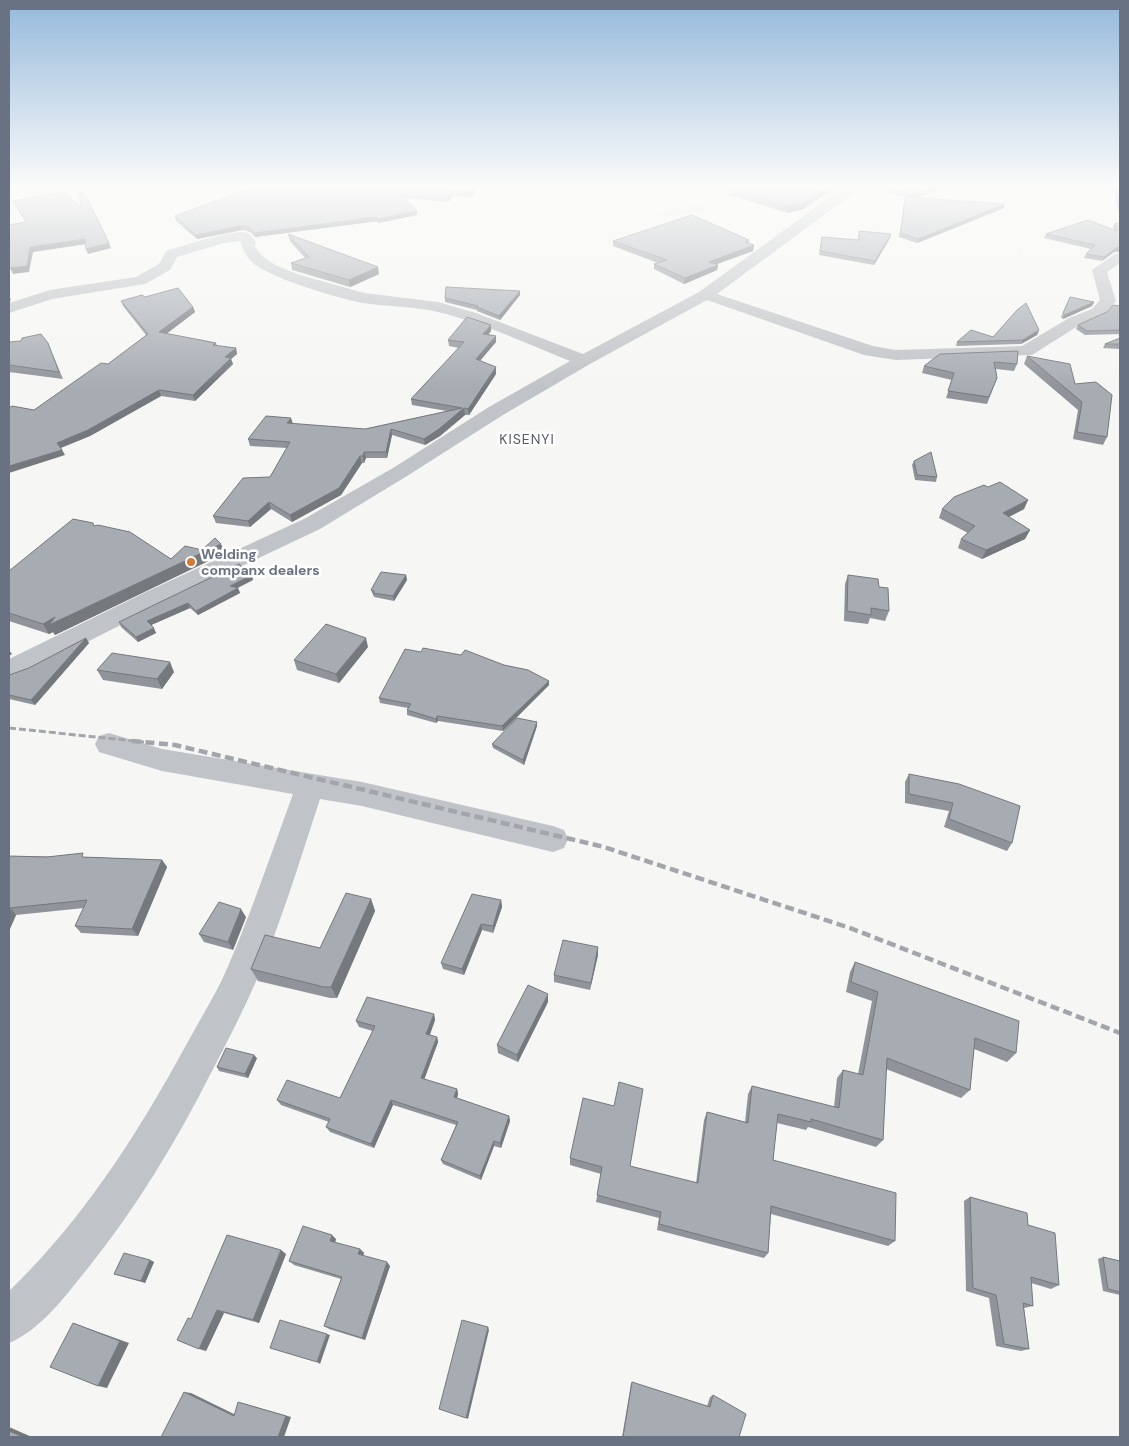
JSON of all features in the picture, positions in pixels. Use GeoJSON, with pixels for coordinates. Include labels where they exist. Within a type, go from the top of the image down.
{"type":"FeatureCollection","features":[{"type":"Feature","properties":{"kind":"street"},"geometry":{"type":"LineString","coordinates":[[9,308],[50,295],[140,281],[165,267],[171,254]]}},
{"type":"Feature","properties":{"kind":"street"},"geometry":{"type":"LineString","coordinates":[[254,254],[270,268],[292,277],[362,298],[438,307],[470,316],[584,360]]}},
{"type":"Feature","properties":{"kind":"street"},"geometry":{"type":"LineString","coordinates":[[9,670],[156,597],[312,524],[400,472],[496,411],[584,360],[705,295],[760,254]]}},
{"type":"Feature","properties":{"kind":"street"},"geometry":{"type":"LineString","coordinates":[[705,295],[879,352],[896,355],[1026,351],[1074,321],[1098,312],[1108,300],[1099,270],[1107,263],[1120,257]]}},
{"type":"Feature","properties":{"kind":"street"},"geometry":{"type":"LineString","coordinates":[[109,744],[162,760],[362,794],[552,839]]}},
{"type":"Feature","properties":{"kind":"street"},"geometry":{"type":"LineString","coordinates":[[9,1321],[38,1294],[103,1219],[161,1129],[231,999],[264,917],[310,786]]}},
{"type":"Feature","properties":{"kind":"building"},"geometry":{"type":"Polygon","coordinates":[[[9,254],[29,254],[27,266],[10,268],[9,254]]]}},
{"type":"Feature","properties":{"kind":"building"},"geometry":{"type":"Polygon","coordinates":[[[307,254],[344,254],[378,267],[349,280],[291,263],[309,257],[307,254]]]}},
{"type":"Feature","properties":{"kind":"building"},"geometry":{"type":"Polygon","coordinates":[[[651,254],[729,254],[709,262],[718,265],[685,278],[654,264],[667,260],[651,254]]]}},
{"type":"Feature","properties":{"kind":"building"},"geometry":{"type":"Polygon","coordinates":[[[839,254],[879,254],[875,261],[839,254]]]}},
{"type":"Feature","properties":{"kind":"building"},"geometry":{"type":"Polygon","coordinates":[[[1089,254],[1107,254],[1104,257],[1089,254]]]}},
{"type":"Feature","properties":{"kind":"building"},"geometry":{"type":"Polygon","coordinates":[[[446,287],[520,291],[499,316],[478,306],[445,298],[446,287]]]}},
{"type":"Feature","properties":{"kind":"building"},"geometry":{"type":"Polygon","coordinates":[[[178,288],[193,307],[159,332],[216,343],[213,345],[236,348],[225,357],[231,358],[193,395],[159,390],[88,430],[57,443],[62,450],[9,466],[9,408],[12,406],[34,410],[101,363],[108,364],[148,334],[121,301],[178,288]]]}},
{"type":"Feature","properties":{"kind":"building"},"geometry":{"type":"Polygon","coordinates":[[[1070,297],[1094,302],[1065,315],[1063,313],[1070,297]]]}},
{"type":"Feature","properties":{"kind":"building"},"geometry":{"type":"Polygon","coordinates":[[[1026,303],[1039,330],[1023,340],[957,342],[971,330],[993,337],[1017,310],[1026,303]]]}},
{"type":"Feature","properties":{"kind":"building"},"geometry":{"type":"Polygon","coordinates":[[[1113,305],[1120,306],[1120,330],[1087,331],[1078,325],[1107,312],[1113,305]]]}},
{"type":"Feature","properties":{"kind":"building"},"geometry":{"type":"Polygon","coordinates":[[[467,317],[491,325],[483,334],[496,336],[476,359],[496,367],[468,409],[464,408],[424,439],[391,429],[386,452],[364,452],[339,488],[290,515],[269,502],[248,521],[213,516],[243,478],[270,477],[290,442],[248,439],[266,416],[291,418],[287,423],[365,429],[462,408],[411,399],[464,342],[448,340],[467,317]]]}},
{"type":"Feature","properties":{"kind":"building"},"geometry":{"type":"Polygon","coordinates":[[[41,334],[48,343],[59,372],[9,365],[9,342],[21,341],[22,338],[41,334]]]}},
{"type":"Feature","properties":{"kind":"building"},"geometry":{"type":"Polygon","coordinates":[[[1120,338],[1120,344],[1105,344],[1120,338]]]}},
{"type":"Feature","properties":{"kind":"building"},"geometry":{"type":"Polygon","coordinates":[[[1018,351],[1017,364],[994,362],[997,378],[989,397],[948,391],[954,373],[924,366],[940,354],[1018,351]]]}},
{"type":"Feature","properties":{"kind":"building"},"geometry":{"type":"Polygon","coordinates":[[[1027,356],[1070,364],[1075,384],[1096,382],[1112,395],[1107,437],[1077,432],[1082,402],[1027,356]]]}},
{"type":"Feature","properties":{"kind":"building"},"geometry":{"type":"Polygon","coordinates":[[[931,452],[937,477],[917,475],[914,461],[931,452]]]}},
{"type":"Feature","properties":{"kind":"building"},"geometry":{"type":"Polygon","coordinates":[[[1000,482],[1028,500],[1003,513],[1030,530],[986,550],[961,539],[975,526],[942,509],[954,497],[984,485],[988,487],[1000,482]]]}},
{"type":"Feature","properties":{"kind":"building"},"geometry":{"type":"Polygon","coordinates":[[[73,519],[93,523],[94,526],[98,525],[130,532],[171,559],[185,546],[202,550],[215,538],[221,544],[49,625],[55,617],[43,624],[9,613],[9,571],[73,519]]]}},
{"type":"Feature","properties":{"kind":"building"},"geometry":{"type":"Polygon","coordinates":[[[239,564],[252,575],[230,586],[238,588],[196,611],[188,603],[147,621],[154,628],[136,637],[119,622],[239,564]]]}},
{"type":"Feature","properties":{"kind":"building"},"geometry":{"type":"Polygon","coordinates":[[[381,572],[406,575],[393,596],[373,593],[374,591],[371,590],[381,572]]]}},
{"type":"Feature","properties":{"kind":"building"},"geometry":{"type":"Polygon","coordinates":[[[848,575],[878,579],[879,587],[888,588],[889,611],[871,608],[871,615],[847,611],[848,575]]]}},
{"type":"Feature","properties":{"kind":"building"},"geometry":{"type":"Polygon","coordinates":[[[326,624],[366,638],[336,674],[294,660],[326,624]]]}},
{"type":"Feature","properties":{"kind":"building"},"geometry":{"type":"Polygon","coordinates":[[[86,638],[31,700],[9,695],[9,675],[29,668],[86,638]]]}},
{"type":"Feature","properties":{"kind":"building"},"geometry":{"type":"Polygon","coordinates":[[[423,648],[461,655],[465,650],[504,665],[528,670],[549,681],[502,726],[437,716],[436,719],[407,710],[411,704],[379,698],[405,649],[421,652],[423,648]]]}},
{"type":"Feature","properties":{"kind":"building"},"geometry":{"type":"Polygon","coordinates":[[[112,653],[170,662],[157,679],[97,670],[112,653]]]}},
{"type":"Feature","properties":{"kind":"building"},"geometry":{"type":"Polygon","coordinates":[[[517,718],[537,722],[523,760],[492,744],[517,718]]]}},
{"type":"Feature","properties":{"kind":"building"},"geometry":{"type":"Polygon","coordinates":[[[909,774],[959,784],[1020,806],[1012,843],[949,819],[953,803],[909,794],[909,774]]]}},
{"type":"Feature","properties":{"kind":"building"},"geometry":{"type":"Polygon","coordinates":[[[83,853],[82,857],[162,860],[132,929],[75,926],[87,900],[10,908],[9,910],[9,856],[47,857],[83,853]]]}},
{"type":"Feature","properties":{"kind":"building"},"geometry":{"type":"Polygon","coordinates":[[[346,893],[371,899],[331,987],[324,987],[251,969],[265,935],[320,948],[346,893]]]}},
{"type":"Feature","properties":{"kind":"building"},"geometry":{"type":"Polygon","coordinates":[[[472,894],[501,900],[493,926],[481,924],[462,969],[441,963],[472,894]]]}},
{"type":"Feature","properties":{"kind":"building"},"geometry":{"type":"Polygon","coordinates":[[[219,902],[241,909],[228,942],[199,934],[219,902]]]}},
{"type":"Feature","properties":{"kind":"building"},"geometry":{"type":"Polygon","coordinates":[[[563,940],[598,947],[591,983],[554,975],[563,940]]]}},
{"type":"Feature","properties":{"kind":"building"},"geometry":{"type":"Polygon","coordinates":[[[855,962],[1019,1021],[1016,1053],[975,1038],[970,1090],[887,1058],[883,1140],[811,1119],[811,1122],[778,1114],[773,1160],[896,1193],[895,1241],[771,1206],[768,1253],[659,1224],[661,1212],[597,1195],[602,1167],[570,1158],[583,1098],[614,1106],[619,1082],[643,1089],[630,1166],[698,1183],[707,1112],[748,1123],[752,1086],[839,1108],[843,1070],[863,1075],[878,992],[851,982],[855,962]]]}},
{"type":"Feature","properties":{"kind":"building"},"geometry":{"type":"Polygon","coordinates":[[[528,985],[548,994],[517,1055],[497,1045],[528,985]]]}},
{"type":"Feature","properties":{"kind":"building"},"geometry":{"type":"Polygon","coordinates":[[[367,997],[434,1014],[426,1034],[437,1037],[421,1078],[457,1089],[454,1097],[509,1116],[500,1143],[494,1141],[480,1176],[441,1160],[458,1122],[391,1100],[371,1144],[326,1127],[330,1119],[277,1100],[287,1080],[340,1098],[375,1026],[356,1021],[367,997]]]}},
{"type":"Feature","properties":{"kind":"building"},"geometry":{"type":"Polygon","coordinates":[[[226,1048],[254,1055],[245,1074],[217,1067],[226,1048]]]}},
{"type":"Feature","properties":{"kind":"building"},"geometry":{"type":"Polygon","coordinates":[[[970,1197],[1027,1213],[1028,1225],[1055,1233],[1059,1285],[1031,1277],[1033,1306],[1023,1303],[1029,1349],[1004,1344],[996,1295],[973,1288],[970,1197]]]}},
{"type":"Feature","properties":{"kind":"building"},"geometry":{"type":"Polygon","coordinates":[[[303,1226],[332,1235],[330,1241],[360,1249],[358,1254],[387,1262],[362,1338],[324,1326],[342,1277],[289,1261],[303,1226]]]}},
{"type":"Feature","properties":{"kind":"building"},"geometry":{"type":"Polygon","coordinates":[[[227,1235],[281,1250],[253,1320],[217,1310],[199,1349],[177,1340],[188,1318],[191,1319],[227,1235]]]}},
{"type":"Feature","properties":{"kind":"building"},"geometry":{"type":"Polygon","coordinates":[[[124,1253],[150,1260],[141,1281],[114,1274],[124,1253]]]}},
{"type":"Feature","properties":{"kind":"building"},"geometry":{"type":"Polygon","coordinates":[[[1103,1257],[1120,1261],[1120,1292],[1108,1289],[1103,1257]]]}},
{"type":"Feature","properties":{"kind":"building"},"geometry":{"type":"Polygon","coordinates":[[[280,1320],[327,1334],[317,1362],[270,1348],[280,1320]]]}},
{"type":"Feature","properties":{"kind":"building"},"geometry":{"type":"Polygon","coordinates":[[[462,1320],[488,1327],[466,1418],[439,1409],[462,1320]]]}},
{"type":"Feature","properties":{"kind":"building"},"geometry":{"type":"Polygon","coordinates":[[[73,1323],[120,1341],[98,1386],[50,1367],[73,1323]]]}},
{"type":"Feature","properties":{"kind":"building"},"geometry":{"type":"Polygon","coordinates":[[[632,1382],[710,1407],[713,1395],[746,1414],[739,1437],[623,1437],[632,1382]]]}},
{"type":"Feature","properties":{"kind":"building"},"geometry":{"type":"Polygon","coordinates":[[[184,1392],[234,1416],[238,1402],[286,1416],[278,1437],[161,1437],[184,1392]]]}},
{"type":"Feature","properties":{"kind":"building"},"geometry":{"type":"Polygon","coordinates":[[[9,1431],[23,1437],[9,1437],[9,1431]]]}},
{"type":"Feature","properties":{"kind":"railway"},"geometry":{"type":"LineString","coordinates":[[9,728],[144,742]]}},
{"type":"Feature","properties":{"kind":"railway"},"geometry":{"type":"LineString","coordinates":[[132,741],[175,745],[604,847],[850,928],[1120,1033]]}},
{"type":"Feature","properties":{"kind":"place","name":"Welding companx dealers"},"geometry":{"type":"Point","coordinates":[191,562]}},
{"type":"Feature","properties":{"kind":"district","name":"KISENYI"},"geometry":{"type":"Point","coordinates":[527,439]}}]}
